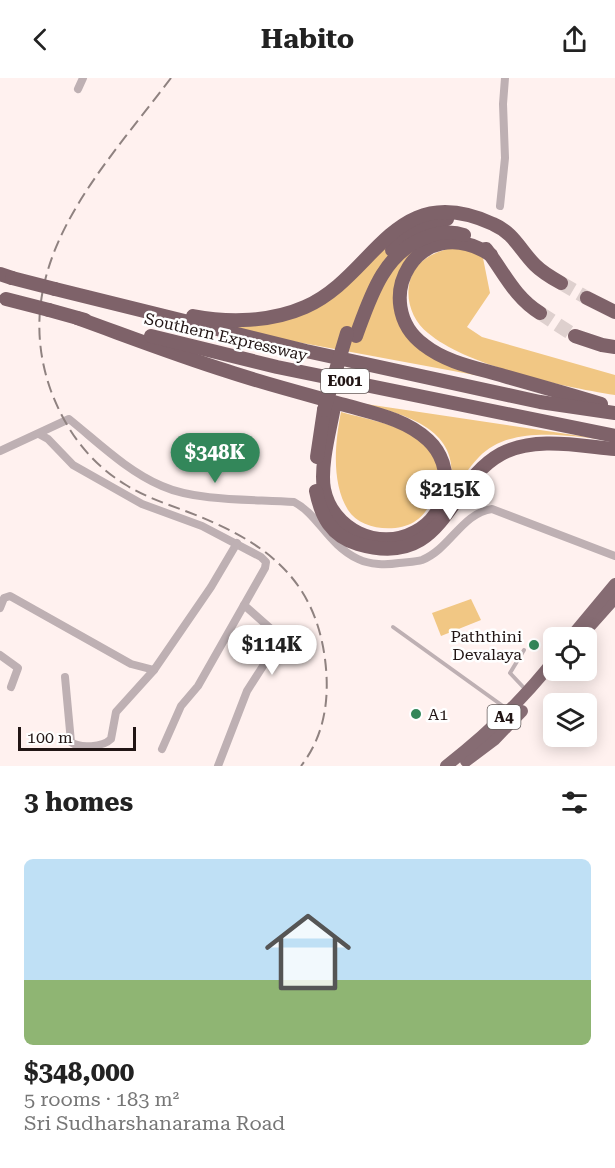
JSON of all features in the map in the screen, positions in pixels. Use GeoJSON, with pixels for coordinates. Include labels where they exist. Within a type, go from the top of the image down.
{"type":"FeatureCollection","features":[{"type":"Feature","properties":{"kind":"highway"},"geometry":{"type":"LineString","coordinates":[[6,276],[84,297],[207,318],[270,319],[306,307],[337,286],[399,227],[423,214],[463,213],[488,222],[513,236],[536,266],[561,284]]}},
{"type":"Feature","properties":{"kind":"highway"},"geometry":{"type":"LineString","coordinates":[[488,222],[442,219],[409,233],[382,260],[360,298],[329,411],[318,438],[315,484],[324,521],[340,536],[355,544],[375,549],[415,543],[436,530],[476,472],[502,453],[544,444],[615,449]]}},
{"type":"Feature","properties":{"kind":"highway"},"geometry":{"type":"LineString","coordinates":[[351,334],[379,278],[398,253],[416,241],[443,231],[462,234],[485,248],[513,291],[526,304],[540,313]]}},
{"type":"Feature","properties":{"kind":"highway"},"geometry":{"type":"LineString","coordinates":[[491,255],[470,243],[449,241],[420,253],[411,263],[401,283],[401,311],[405,324],[415,338],[425,347],[454,362],[615,408]]}},
{"type":"Feature","properties":{"kind":"highway","name":"Southern Expressway"},"geometry":{"type":"LineString","coordinates":[[84,297],[306,351],[540,402],[615,413]]}},
{"type":"Feature","properties":{"kind":"highway"},"geometry":{"type":"LineString","coordinates":[[3,298],[77,318],[227,372],[405,424],[433,445],[445,470],[447,489],[436,515],[415,532],[390,539],[373,538],[344,526],[328,505],[323,486],[329,411]]}},
{"type":"Feature","properties":{"kind":"highway"},"geometry":{"type":"LineString","coordinates":[[587,298],[615,312]]}},
{"type":"Feature","properties":{"kind":"highway","name":"Southern Expressway"},"geometry":{"type":"LineString","coordinates":[[77,318],[277,367],[615,436]]}},
{"type":"Feature","properties":{"kind":"highway"},"geometry":{"type":"LineString","coordinates":[[575,336],[614,346]]}},
{"type":"Feature","properties":{"kind":"highway"},"geometry":{"type":"LineString","coordinates":[[587,627],[612,591],[615,576]]}},
{"type":"Feature","properties":{"kind":"highway"},"geometry":{"type":"LineString","coordinates":[[580,627],[612,591]]}},
{"type":"Feature","properties":{"kind":"highway","name":"A4"},"geometry":{"type":"LineString","coordinates":[[446,766],[487,734],[528,693],[543,674]]}},
{"type":"Feature","properties":{"kind":"highway","name":"A4"},"geometry":{"type":"LineString","coordinates":[[459,766],[494,740],[546,681]]}},
{"type":"Feature","properties":{"kind":"street"},"geometry":{"type":"LineString","coordinates":[[78,89],[83,78]]}},
{"type":"Feature","properties":{"kind":"street"},"geometry":{"type":"LineString","coordinates":[[500,206],[506,158],[502,104],[505,78]]}},
{"type":"Feature","properties":{"kind":"street"},"geometry":{"type":"LineString","coordinates":[[0,451],[69,419],[131,469],[164,487],[198,495],[294,502],[303,506],[332,542],[359,560],[388,565],[422,560],[445,545],[473,516],[480,511],[492,509],[615,556]]}},
{"type":"Feature","properties":{"kind":"street"},"geometry":{"type":"LineString","coordinates":[[39,434],[48,439],[73,465],[142,504],[202,526],[237,543],[266,562],[265,568],[198,686],[181,706],[162,749]]}},
{"type":"Feature","properties":{"kind":"street"},"geometry":{"type":"LineString","coordinates":[[65,677],[71,742],[76,746],[102,745],[111,739],[116,712],[154,670],[211,587],[237,543]]}},
{"type":"Feature","properties":{"kind":"street"},"geometry":{"type":"LineString","coordinates":[[0,608],[4,598],[10,596],[131,664],[154,670]]}},
{"type":"Feature","properties":{"kind":"street"},"geometry":{"type":"LineString","coordinates":[[218,766],[248,691],[279,644],[279,636],[244,605]]}},
{"type":"Feature","properties":{"kind":"street"},"geometry":{"type":"LineString","coordinates":[[0,655],[18,668],[11,687]]}},
{"type":"Feature","properties":{"kind":"lane"},"geometry":{"type":"LineString","coordinates":[[393,627],[510,711]]}},
{"type":"Feature","properties":{"kind":"lane"},"geometry":{"type":"LineString","coordinates":[[524,650],[510,673],[528,693]]}},
{"type":"Feature","properties":{"kind":"shaded area"},"geometry":{"type":"Polygon","coordinates":[[[386,242],[427,242],[398,286],[411,338],[507,381],[205,325],[314,307],[386,242]]]}},
{"type":"Feature","properties":{"kind":"shaded area"},"geometry":{"type":"Polygon","coordinates":[[[464,244],[483,258],[490,293],[467,327],[482,337],[615,375],[615,395],[544,381],[491,365],[445,345],[423,329],[410,305],[408,292],[412,275],[416,267],[429,256],[464,244]]]}},
{"type":"Feature","properties":{"kind":"shaded area"},"geometry":{"type":"Polygon","coordinates":[[[359,403],[601,439],[537,435],[520,437],[491,447],[474,462],[448,505],[446,502],[451,478],[450,459],[444,444],[417,422],[399,414],[359,403]]]}},
{"type":"Feature","properties":{"kind":"shaded area"},"geometry":{"type":"Polygon","coordinates":[[[341,412],[399,429],[420,441],[432,453],[438,478],[431,502],[419,519],[398,528],[379,528],[361,522],[348,510],[339,488],[336,462],[341,412]]]}},
{"type":"Feature","properties":{"kind":"shaded area"},"geometry":{"type":"Polygon","coordinates":[[[471,599],[481,620],[441,636],[432,613],[471,599]]]}},
{"type":"Feature","properties":{"kind":"tunnel"},"geometry":{"type":"LineString","coordinates":[[561,283],[587,298]]}},
{"type":"Feature","properties":{"kind":"tunnel"},"geometry":{"type":"LineString","coordinates":[[540,313],[575,336]]}},
{"type":"Feature","properties":{"kind":"railway"},"geometry":{"type":"LineString","coordinates":[[171,78],[116,148],[68,222],[51,261],[41,302],[40,345],[57,406],[72,433],[101,467],[141,493],[239,535],[280,564],[296,583],[309,605],[319,630],[325,659],[327,688],[324,715],[316,742],[301,766]]}},
{"type":"Feature","properties":{"kind":"place","name":"Paththini Devalaya"},"geometry":{"type":"Point","coordinates":[534,645]}},
{"type":"Feature","properties":{"kind":"place","name":"A1"},"geometry":{"type":"Point","coordinates":[416,714]}}]}
